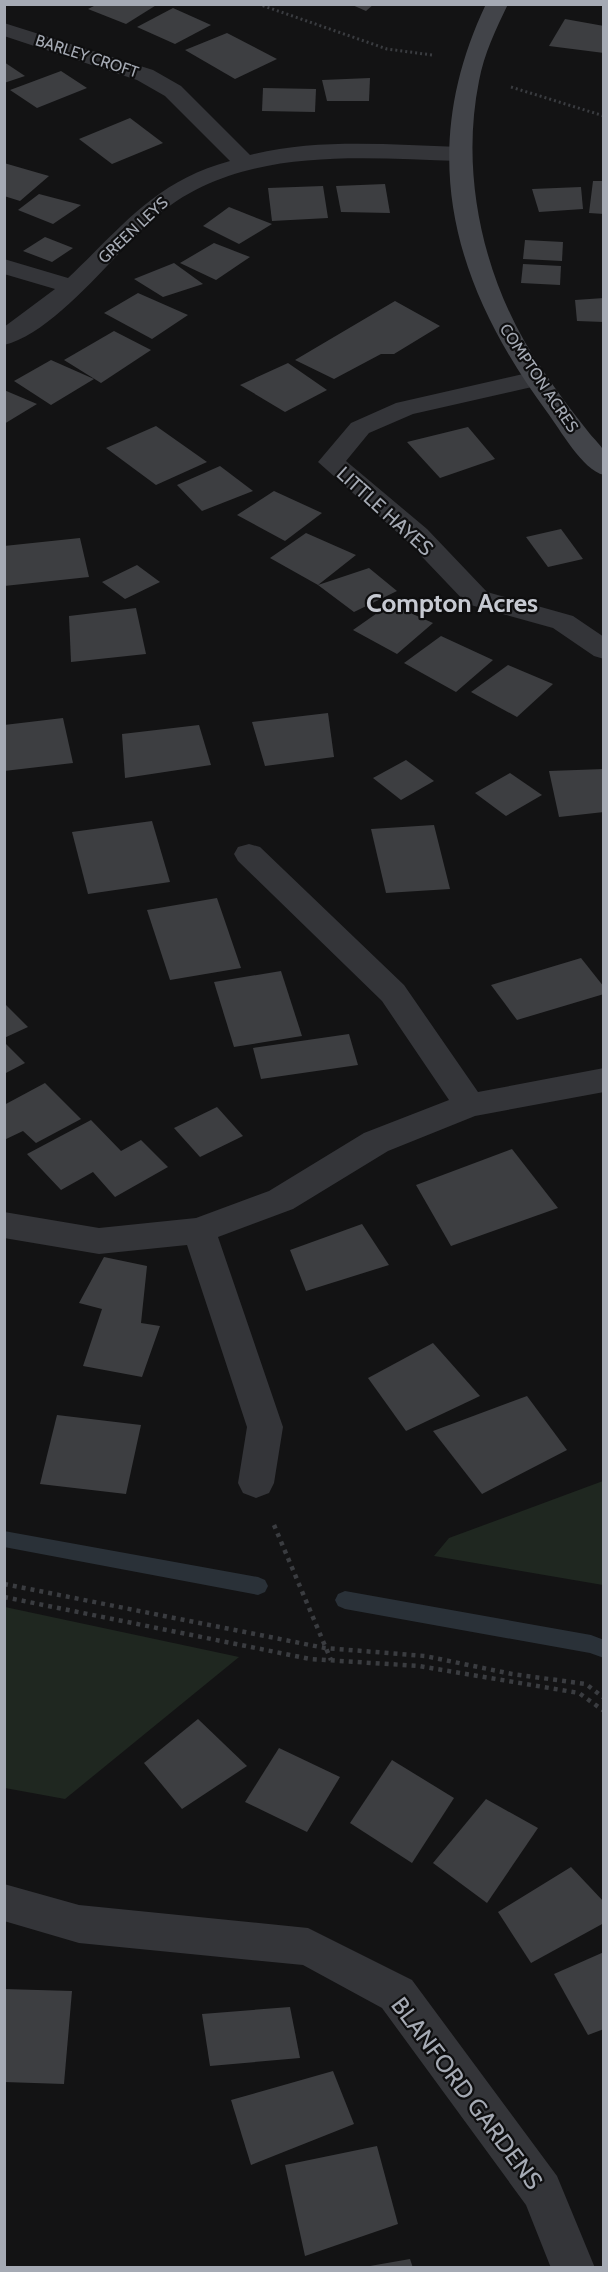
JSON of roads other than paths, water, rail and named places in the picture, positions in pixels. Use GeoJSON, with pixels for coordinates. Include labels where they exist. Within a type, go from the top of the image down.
{"type":"FeatureCollection","features":[{"type":"Feature","properties":{"kind":"street","name":"COMPTON ACRES"},"geometry":{"type":"LineString","coordinates":[[497,4],[487,22],[469,72],[460,154],[464,207],[479,262],[499,318],[536,379],[603,467]]}},
{"type":"Feature","properties":{"kind":"street","name":"BARLEY CROFT"},"geometry":{"type":"LineString","coordinates":[[4,29],[145,75],[173,91],[245,163]]}},
{"type":"Feature","properties":{"kind":"street","name":"GREEN LEYS"},"geometry":{"type":"LineString","coordinates":[[4,338],[36,320],[73,287],[149,210],[178,189],[245,163],[308,153],[460,154]]}},
{"type":"Feature","properties":{"kind":"street"},"geometry":{"type":"LineString","coordinates":[[4,266],[73,287]]}},
{"type":"Feature","properties":{"kind":"street","name":"LITTLE HAYES"},"geometry":{"type":"LineString","coordinates":[[536,379],[405,408],[360,428],[331,462],[417,535],[477,598],[564,622],[603,650]]}},
{"type":"Feature","properties":{"kind":"street"},"geometry":{"type":"LineString","coordinates":[[249,854],[393,993],[470,1105]]}},
{"type":"Feature","properties":{"kind":"street"},"geometry":{"type":"LineString","coordinates":[[4,1225],[99,1241],[199,1231],[281,1200],[376,1142],[470,1105],[603,1080]]}},
{"type":"Feature","properties":{"kind":"street"},"geometry":{"type":"LineString","coordinates":[[199,1231],[265,1427],[256,1483]]}},
{"type":"Feature","properties":{"kind":"street","name":"BLANFORD GARDENS"},"geometry":{"type":"LineString","coordinates":[[4,1902],[79,1924],[309,1947],[397,1994],[542,2191],[573,2268]]}},
{"type":"Feature","properties":{"kind":"waterway"},"geometry":{"type":"LineString","coordinates":[[4,1539],[258,1586]]}},
{"type":"Feature","properties":{"kind":"waterway"},"geometry":{"type":"LineString","coordinates":[[345,1600],[591,1644],[604,1649]]}},
{"type":"Feature","properties":{"kind":"district","name":"Compton Acres"},"geometry":{"type":"Point","coordinates":[452,603]}}]}
